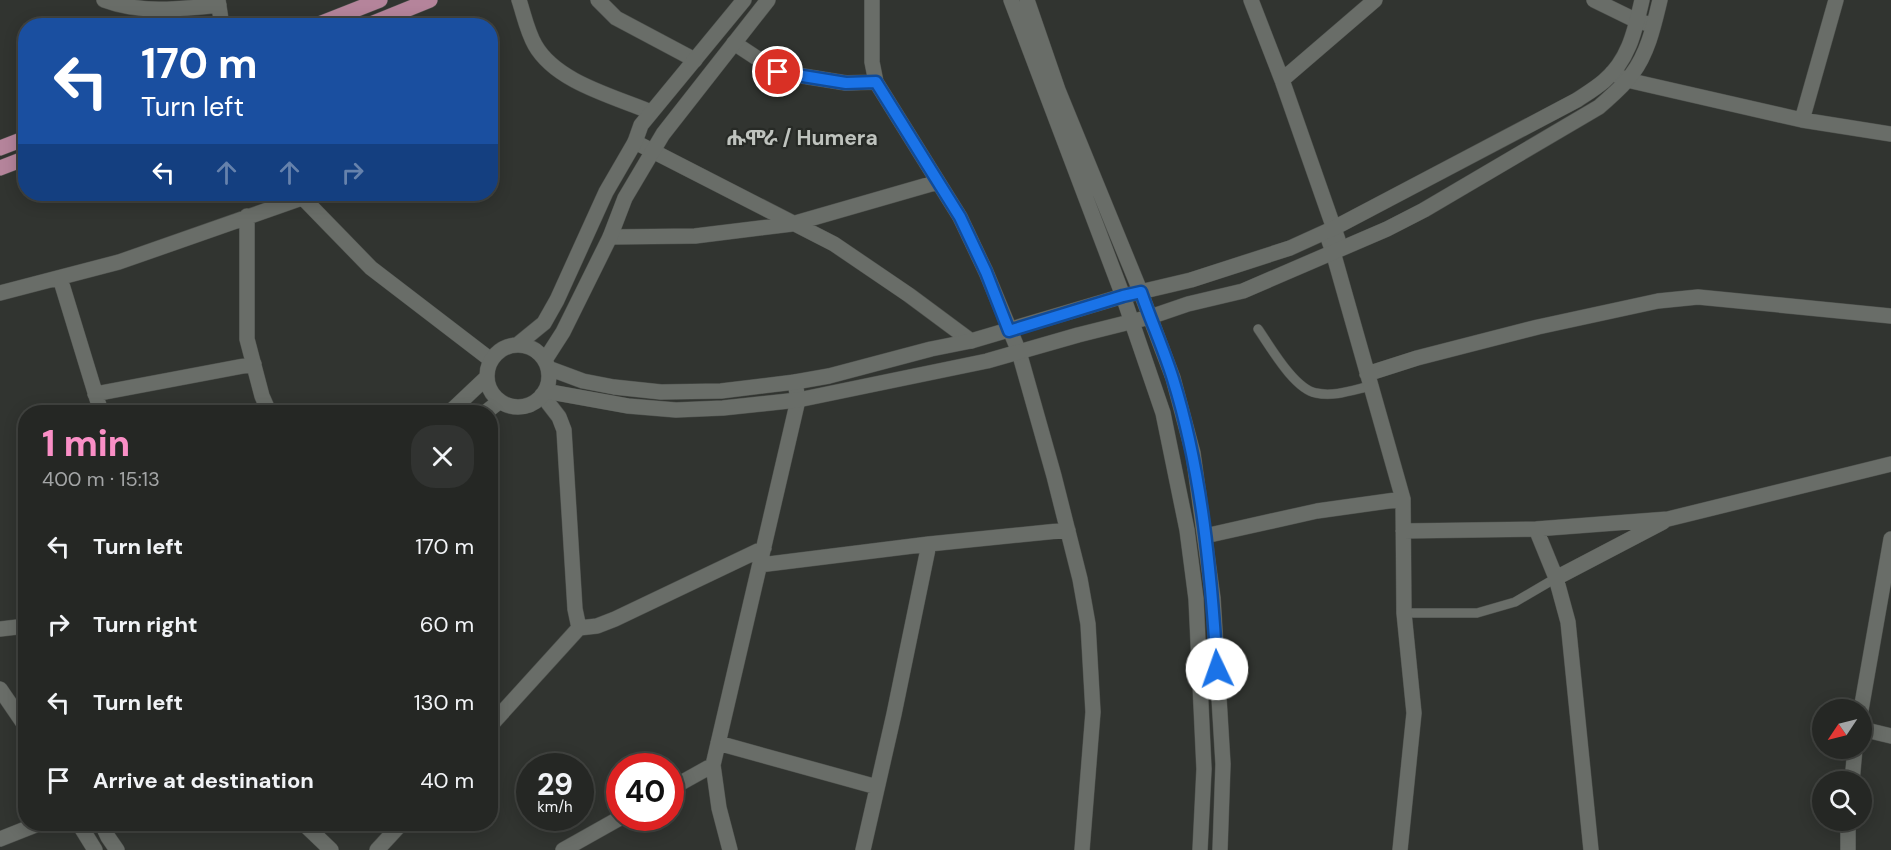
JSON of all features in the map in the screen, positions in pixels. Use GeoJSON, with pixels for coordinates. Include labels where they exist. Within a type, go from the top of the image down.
{"type":"FeatureCollection","features":[{"type":"Feature","properties":{"kind":"main road"},"geometry":{"type":"LineString","coordinates":[[334,18],[380,0]]}},
{"type":"Feature","properties":{"kind":"main road"},"geometry":{"type":"LineString","coordinates":[[386,18],[430,0]]}},
{"type":"Feature","properties":{"kind":"main road"},"geometry":{"type":"LineString","coordinates":[[0,148],[18,141]]}},
{"type":"Feature","properties":{"kind":"main road"},"geometry":{"type":"LineString","coordinates":[[0,168],[18,161]]}},
{"type":"Feature","properties":{"kind":"street"},"geometry":{"type":"LineString","coordinates":[[104,0],[137,8],[174,9],[219,2],[221,18]]}},
{"type":"Feature","properties":{"kind":"street"},"geometry":{"type":"LineString","coordinates":[[519,0],[535,45],[558,71],[651,112]]}},
{"type":"Feature","properties":{"kind":"street"},"geometry":{"type":"LineString","coordinates":[[598,0],[616,18],[694,60]]}},
{"type":"Feature","properties":{"kind":"street"},"geometry":{"type":"LineString","coordinates":[[517,345],[544,323],[557,300],[606,192],[641,125],[744,0]]}},
{"type":"Feature","properties":{"kind":"street"},"geometry":{"type":"LineString","coordinates":[[768,0],[663,134],[625,198],[610,237],[546,364],[548,383],[544,393],[527,406],[518,407],[500,401],[488,387],[487,368],[491,360],[502,349],[517,345],[528,346],[537,352],[546,364],[583,381],[614,387],[661,392],[721,391],[795,382],[829,376],[1009,331],[1123,296],[1191,280],[1290,248],[1330,230],[1577,100],[1604,81],[1619,65],[1632,41],[1642,0]]}},
{"type":"Feature","properties":{"kind":"street"},"geometry":{"type":"LineString","coordinates":[[872,0],[872,62],[876,82],[960,217],[986,272],[1019,352],[1068,530],[1088,624],[1093,712],[1082,850]]}},
{"type":"Feature","properties":{"kind":"street"},"geometry":{"type":"LineString","coordinates":[[1011,0],[1141,292],[1173,378],[1190,443],[1213,598],[1223,765],[1220,850]]}},
{"type":"Feature","properties":{"kind":"street"},"geometry":{"type":"LineString","coordinates":[[1027,0],[1053,92],[1164,413],[1188,530],[1196,599],[1204,769],[1200,850]]}},
{"type":"Feature","properties":{"kind":"street"},"geometry":{"type":"LineString","coordinates":[[1251,0],[1282,80],[1337,250],[1369,380],[1403,499],[1404,613],[1414,713],[1400,850]]}},
{"type":"Feature","properties":{"kind":"street"},"geometry":{"type":"LineString","coordinates":[[1282,80],[1375,0]]}},
{"type":"Feature","properties":{"kind":"street"},"geometry":{"type":"LineString","coordinates":[[1594,0],[1637,21],[1653,25]]}},
{"type":"Feature","properties":{"kind":"street"},"geometry":{"type":"LineString","coordinates":[[544,393],[628,406],[676,410],[723,408],[798,400],[987,361],[1150,317],[1188,304],[1243,291],[1424,210],[1599,106],[1633,73],[1646,48],[1660,0]]}},
{"type":"Feature","properties":{"kind":"street"},"geometry":{"type":"LineString","coordinates":[[1802,120],[1836,0]]}},
{"type":"Feature","properties":{"kind":"street"},"geometry":{"type":"LineString","coordinates":[[734,43],[778,72],[846,83],[876,82]]}},
{"type":"Feature","properties":{"kind":"street"},"geometry":{"type":"LineString","coordinates":[[1612,73],[1627,80],[1802,120],[1891,135]]}},
{"type":"Feature","properties":{"kind":"street"},"geometry":{"type":"LineString","coordinates":[[634,142],[834,244],[971,341]]}},
{"type":"Feature","properties":{"kind":"street"},"geometry":{"type":"LineString","coordinates":[[610,237],[695,236],[792,224],[938,182]]}},
{"type":"Feature","properties":{"kind":"street"},"geometry":{"type":"LineString","coordinates":[[0,293],[118,262],[287,201]]}},
{"type":"Feature","properties":{"kind":"street"},"geometry":{"type":"LineString","coordinates":[[305,201],[371,268],[491,360]]}},
{"type":"Feature","properties":{"kind":"street"},"geometry":{"type":"LineString","coordinates":[[247,216],[247,339],[267,405]]}},
{"type":"Feature","properties":{"kind":"street"},"geometry":{"type":"LineString","coordinates":[[60,278],[99,405]]}},
{"type":"Feature","properties":{"kind":"street"},"geometry":{"type":"LineString","coordinates":[[1369,380],[1417,358],[1658,301],[1698,297],[1891,316]]}},
{"type":"Feature","properties":{"kind":"street"},"geometry":{"type":"LineString","coordinates":[[95,394],[254,364]]}},
{"type":"Feature","properties":{"kind":"street"},"geometry":{"type":"LineString","coordinates":[[457,405],[487,377]]}},
{"type":"Feature","properties":{"kind":"street"},"geometry":{"type":"LineString","coordinates":[[730,850],[719,808],[713,765],[798,400],[795,382]]}},
{"type":"Feature","properties":{"kind":"street"},"geometry":{"type":"LineString","coordinates":[[544,393],[564,430],[575,609],[579,628]]}},
{"type":"Feature","properties":{"kind":"street"},"geometry":{"type":"LineString","coordinates":[[495,405],[500,401]]}},
{"type":"Feature","properties":{"kind":"street"},"geometry":{"type":"LineString","coordinates":[[1403,531],[1536,529],[1668,519],[1891,464]]}},
{"type":"Feature","properties":{"kind":"street"},"geometry":{"type":"LineString","coordinates":[[1205,536],[1317,511],[1403,499]]}},
{"type":"Feature","properties":{"kind":"street"},"geometry":{"type":"LineString","coordinates":[[1556,578],[1668,519]]}},
{"type":"Feature","properties":{"kind":"street"},"geometry":{"type":"LineString","coordinates":[[1536,529],[1556,578],[1571,637],[1591,850]]}},
{"type":"Feature","properties":{"kind":"street"},"geometry":{"type":"LineString","coordinates":[[760,565],[1068,530]]}},
{"type":"Feature","properties":{"kind":"street"},"geometry":{"type":"LineString","coordinates":[[1863,699],[1891,539]]}},
{"type":"Feature","properties":{"kind":"street"},"geometry":{"type":"LineString","coordinates":[[863,850],[929,544]]}},
{"type":"Feature","properties":{"kind":"street"},"geometry":{"type":"LineString","coordinates":[[498,717],[579,628],[597,626],[615,619],[764,548]]}},
{"type":"Feature","properties":{"kind":"street"},"geometry":{"type":"LineString","coordinates":[[0,629],[18,627]]}},
{"type":"Feature","properties":{"kind":"street"},"geometry":{"type":"LineString","coordinates":[[1200,672],[1217,669]]}},
{"type":"Feature","properties":{"kind":"street"},"geometry":{"type":"LineString","coordinates":[[0,688],[18,715]]}},
{"type":"Feature","properties":{"kind":"street"},"geometry":{"type":"LineString","coordinates":[[1872,731],[1891,736]]}},
{"type":"Feature","properties":{"kind":"street"},"geometry":{"type":"LineString","coordinates":[[718,743],[877,787]]}},
{"type":"Feature","properties":{"kind":"street"},"geometry":{"type":"LineString","coordinates":[[684,781],[713,765]]}},
{"type":"Feature","properties":{"kind":"street"},"geometry":{"type":"LineString","coordinates":[[563,850],[606,826]]}},
{"type":"Feature","properties":{"kind":"street"},"geometry":{"type":"LineString","coordinates":[[0,839],[20,831]]}},
{"type":"Feature","properties":{"kind":"street"},"geometry":{"type":"LineString","coordinates":[[83,831],[95,850]]}},
{"type":"Feature","properties":{"kind":"street"},"geometry":{"type":"LineString","coordinates":[[105,831],[117,850]]}},
{"type":"Feature","properties":{"kind":"street"},"geometry":{"type":"LineString","coordinates":[[311,831],[331,850]]}},
{"type":"Feature","properties":{"kind":"street"},"geometry":{"type":"LineString","coordinates":[[377,850],[395,831]]}},
{"type":"Feature","properties":{"kind":"street"},"geometry":{"type":"LineString","coordinates":[[1848,831],[1848,850]]}},
{"type":"Feature","properties":{"kind":"lane"},"geometry":{"type":"LineString","coordinates":[[1258,329],[1296,381],[1305,389],[1328,394],[1369,380]]}},
{"type":"Feature","properties":{"kind":"lane"},"geometry":{"type":"LineString","coordinates":[[1404,613],[1477,613],[1515,602],[1556,578]]}},
{"type":"Feature","properties":{"kind":"district","name":"ሑሞራ / Humera"},"geometry":{"type":"Point","coordinates":[802,138]}},
{"type":"Feature","properties":{"kind":"route"},"geometry":{"type":"LineString","coordinates":[[778,72],[846,83],[876,82],[960,217],[986,272],[1009,331],[1141,292],[1173,378],[1192,453],[1213,598],[1217,669]]}}]}
